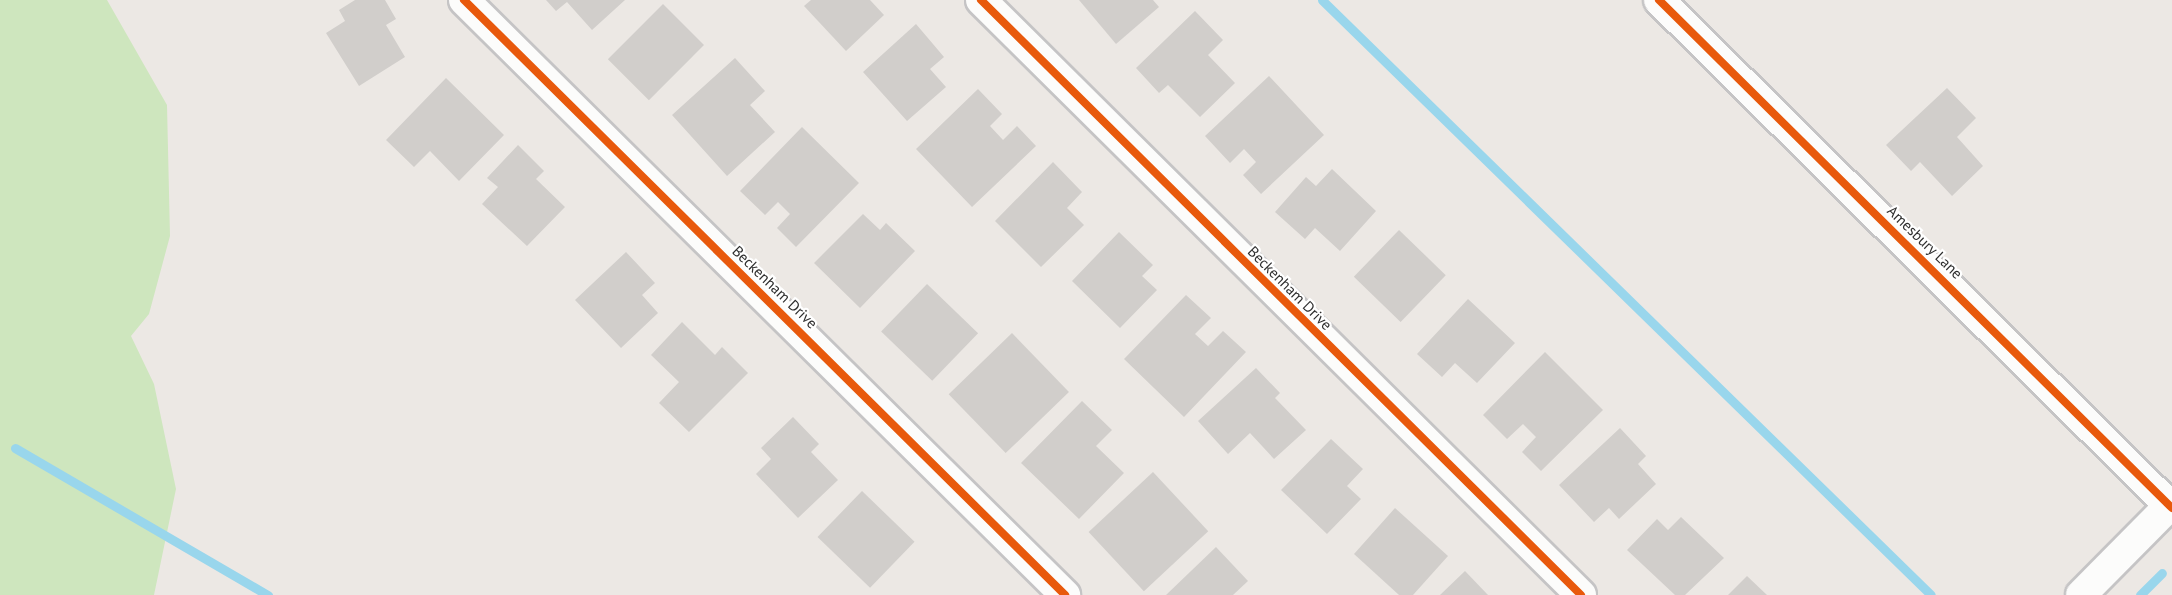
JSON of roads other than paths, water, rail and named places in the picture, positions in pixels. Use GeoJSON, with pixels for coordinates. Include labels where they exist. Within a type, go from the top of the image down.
{"type":"FeatureCollection","features":[{"type":"Feature","properties":{"kind":"street","name":"Beckenham Drive"},"geometry":{"type":"LineString","coordinates":[[464,0],[1065,595]]}},
{"type":"Feature","properties":{"kind":"street","name":"Beckenham Drive"},"geometry":{"type":"LineString","coordinates":[[981,0],[1581,595]]}},
{"type":"Feature","properties":{"kind":"street","name":"Amesbury Lane"},"geometry":{"type":"LineString","coordinates":[[1659,0],[2171,506]]}},
{"type":"Feature","properties":{"kind":"street"},"geometry":{"type":"LineString","coordinates":[[2080,595],[2171,506]]}},
{"type":"Feature","properties":{"kind":"waterway"},"geometry":{"type":"LineString","coordinates":[[1322,0],[1931,595]]}},
{"type":"Feature","properties":{"kind":"waterway"},"geometry":{"type":"LineString","coordinates":[[15,448],[268,595]]}},
{"type":"Feature","properties":{"kind":"waterway"},"geometry":{"type":"LineString","coordinates":[[2140,595],[2162,573]]}}]}
